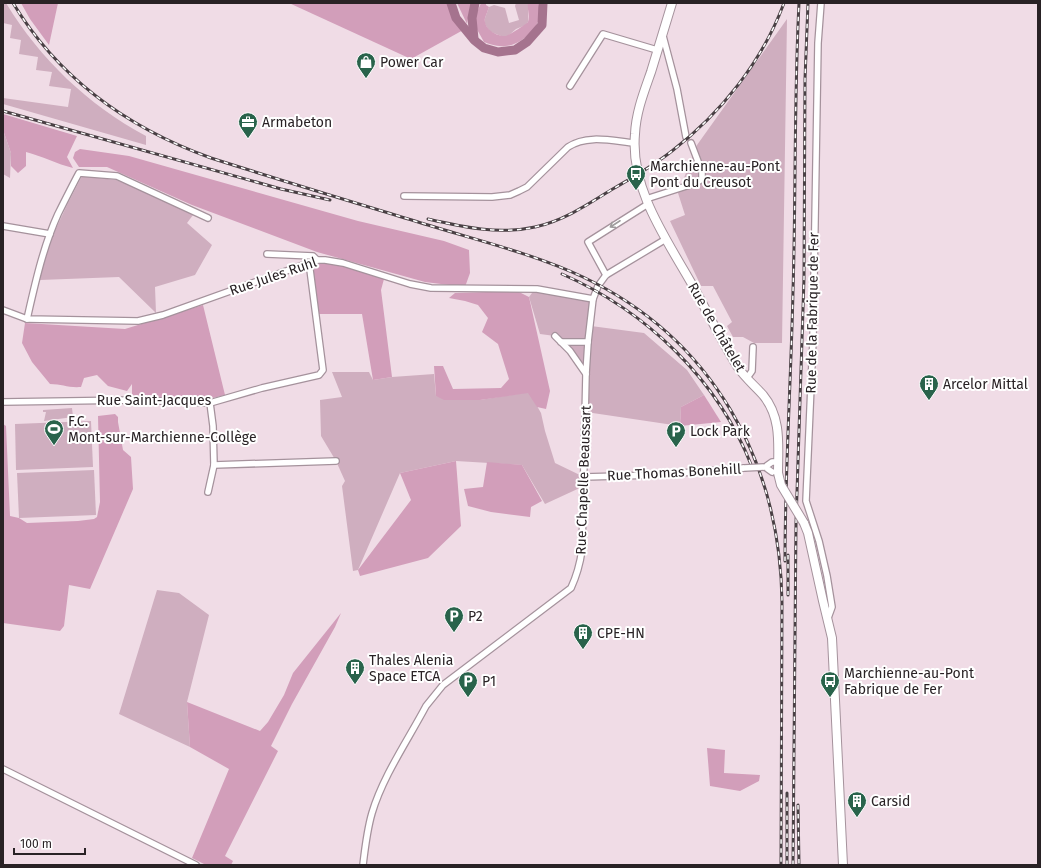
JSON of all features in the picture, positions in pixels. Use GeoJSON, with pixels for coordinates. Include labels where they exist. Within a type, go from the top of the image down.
{"type":"FeatureCollection","features":[{"type":"Feature","properties":{"kind":"main road","name":"Rue de Châtelet"},"geometry":{"type":"LineString","coordinates":[[672,3],[640,105],[636,123],[634,143],[638,177],[647,201],[666,239],[738,367],[764,397],[776,418],[778,431],[778,473],[781,485],[804,523],[808,534],[832,638],[843,865]]}},
{"type":"Feature","properties":{"kind":"street","name":"Rue de la Fabrique de Fer"},"geometry":{"type":"LineString","coordinates":[[820,3],[813,340],[806,501],[819,541],[827,576],[832,607],[827,620]]}},
{"type":"Feature","properties":{"kind":"street"},"geometry":{"type":"LineString","coordinates":[[570,86],[603,34],[657,50]]}},
{"type":"Feature","properties":{"kind":"street"},"geometry":{"type":"LineString","coordinates":[[662,35],[677,89],[686,137]]}},
{"type":"Feature","properties":{"kind":"street"},"geometry":{"type":"LineString","coordinates":[[404,196],[492,197],[519,192],[568,147],[578,141],[593,140],[634,143]]}},
{"type":"Feature","properties":{"kind":"street"},"geometry":{"type":"LineString","coordinates":[[606,275],[588,242],[647,201],[700,182],[702,179],[702,172],[691,143]]}},
{"type":"Feature","properties":{"kind":"street"},"geometry":{"type":"LineString","coordinates":[[27,319],[37,275],[50,234],[58,214],[79,173],[117,176],[208,218]]}},
{"type":"Feature","properties":{"kind":"street"},"geometry":{"type":"LineString","coordinates":[[3,226],[50,234]]}},
{"type":"Feature","properties":{"kind":"street","name":"Rue Chapelle Beaussart"},"geometry":{"type":"LineString","coordinates":[[363,865],[367,833],[372,813],[380,793],[426,706],[434,695],[443,685],[571,588],[577,577],[582,550],[586,374],[588,342],[594,299],[598,286],[606,275],[666,239]]}},
{"type":"Feature","properties":{"kind":"street"},"geometry":{"type":"LineString","coordinates":[[267,254],[313,256],[317,260]]}},
{"type":"Feature","properties":{"kind":"street","name":"Rue Jules Ruhl"},"geometry":{"type":"LineString","coordinates":[[3,310],[27,319],[138,321],[150,319],[317,260],[343,263],[410,284],[431,288],[537,289],[594,299]]}},
{"type":"Feature","properties":{"kind":"street","name":"Rue Saint-Jacques"},"geometry":{"type":"LineString","coordinates":[[3,402],[133,400],[210,403],[262,388],[319,376],[323,370],[309,262]]}},
{"type":"Feature","properties":{"kind":"street"},"geometry":{"type":"LineString","coordinates":[[555,336],[570,351],[586,374]]}},
{"type":"Feature","properties":{"kind":"street"},"geometry":{"type":"LineString","coordinates":[[561,342],[588,342]]}},
{"type":"Feature","properties":{"kind":"street"},"geometry":{"type":"LineString","coordinates":[[747,378],[752,370],[753,347]]}},
{"type":"Feature","properties":{"kind":"street"},"geometry":{"type":"LineString","coordinates":[[208,492],[214,465],[213,426],[210,403]]}},
{"type":"Feature","properties":{"kind":"street"},"geometry":{"type":"LineString","coordinates":[[214,465],[336,461]]}},
{"type":"Feature","properties":{"kind":"street","name":"Rue Thomas Bonehill"},"geometry":{"type":"LineString","coordinates":[[584,477],[655,475],[764,467],[772,462],[778,462]]}},
{"type":"Feature","properties":{"kind":"street","name":"Rue Thomas Bonehill"},"geometry":{"type":"LineString","coordinates":[[764,467],[772,472],[778,473]]}},
{"type":"Feature","properties":{"kind":"street"},"geometry":{"type":"LineString","coordinates":[[3,768],[196,865]]}},
{"type":"Feature","properties":{"kind":"shaded area"},"geometry":{"type":"Polygon","coordinates":[[[3,3],[6,3],[19,24],[34,43],[67,79],[104,110],[146,136],[146,145],[3,104],[3,98],[68,107],[71,89],[49,86],[52,72],[36,70],[38,57],[19,54],[21,40],[10,38],[12,25],[3,23],[3,3]]]}},
{"type":"Feature","properties":{"kind":"shaded area"},"geometry":{"type":"Polygon","coordinates":[[[21,3],[58,3],[49,45],[30,19],[21,3]]]}},
{"type":"Feature","properties":{"kind":"shaded area"},"geometry":{"type":"Polygon","coordinates":[[[289,3],[451,3],[465,29],[411,59],[289,3]]]}},
{"type":"Feature","properties":{"kind":"shaded area"},"geometry":{"type":"Polygon","coordinates":[[[457,3],[471,3],[467,24],[457,3]]]}},
{"type":"Feature","properties":{"kind":"shaded area"},"geometry":{"type":"Polygon","coordinates":[[[481,3],[486,3],[489,7],[485,22],[488,29],[495,34],[506,36],[528,22],[528,3],[538,3],[538,22],[528,36],[519,42],[509,46],[496,46],[489,44],[484,42],[474,24],[475,17],[481,3]]]}},
{"type":"Feature","properties":{"kind":"shaded area"},"geometry":{"type":"Polygon","coordinates":[[[516,3],[528,3],[528,22],[526,25],[516,29],[508,36],[501,36],[491,32],[485,24],[485,18],[489,7],[494,5],[505,8],[509,23],[519,20],[515,6],[516,3]]]}},
{"type":"Feature","properties":{"kind":"shaded area"},"geometry":{"type":"Polygon","coordinates":[[[787,19],[782,343],[754,343],[743,337],[733,337],[727,326],[732,322],[713,286],[701,286],[670,221],[685,215],[678,193],[697,145],[787,19]]]}},
{"type":"Feature","properties":{"kind":"shaded area"},"geometry":{"type":"Polygon","coordinates":[[[3,114],[77,136],[67,157],[73,168],[26,152],[26,166],[18,173],[11,166],[11,153],[3,130],[3,114]]]}},
{"type":"Feature","properties":{"kind":"shaded area"},"geometry":{"type":"Polygon","coordinates":[[[3,130],[11,153],[10,178],[3,174],[3,130]]]}},
{"type":"Feature","properties":{"kind":"shaded area"},"geometry":{"type":"Polygon","coordinates":[[[80,149],[129,156],[358,221],[444,241],[469,250],[470,273],[465,287],[425,282],[317,252],[192,205],[107,167],[79,167],[73,158],[75,152],[80,149]]]}},
{"type":"Feature","properties":{"kind":"shaded area"},"geometry":{"type":"Polygon","coordinates":[[[82,176],[116,180],[193,215],[187,223],[212,245],[195,275],[155,287],[156,313],[119,277],[40,280],[43,256],[82,176]]]}},
{"type":"Feature","properties":{"kind":"shaded area"},"geometry":{"type":"Polygon","coordinates":[[[309,262],[345,264],[384,279],[381,290],[392,377],[373,380],[362,314],[316,314],[309,262]]]}},
{"type":"Feature","properties":{"kind":"shaded area"},"geometry":{"type":"Polygon","coordinates":[[[535,289],[593,299],[591,326],[644,333],[687,370],[704,395],[681,407],[680,426],[586,412],[587,372],[555,336],[540,334],[529,297],[535,289]]]}},
{"type":"Feature","properties":{"kind":"shaded area"},"geometry":{"type":"Polygon","coordinates":[[[517,291],[529,297],[550,391],[546,409],[537,407],[528,393],[480,400],[444,400],[436,396],[434,366],[443,366],[453,389],[501,388],[509,379],[498,344],[482,332],[488,318],[478,305],[449,298],[455,293],[517,291]]]}},
{"type":"Feature","properties":{"kind":"shaded area"},"geometry":{"type":"Polygon","coordinates":[[[203,305],[225,395],[209,399],[132,398],[132,384],[127,391],[108,386],[97,375],[84,378],[81,387],[50,384],[32,362],[22,343],[25,323],[125,329],[203,305]]]}},
{"type":"Feature","properties":{"kind":"shaded area"},"geometry":{"type":"Polygon","coordinates":[[[332,372],[369,372],[373,380],[434,374],[436,396],[480,400],[529,392],[541,413],[555,463],[584,477],[584,486],[545,504],[522,465],[456,461],[400,473],[358,570],[353,571],[342,486],[345,481],[336,461],[321,436],[320,400],[342,397],[332,372]]]}},
{"type":"Feature","properties":{"kind":"shaded area"},"geometry":{"type":"Polygon","coordinates":[[[704,395],[721,422],[680,426],[681,407],[704,395]]]}},
{"type":"Feature","properties":{"kind":"shaded area"},"geometry":{"type":"Polygon","coordinates":[[[72,408],[73,417],[44,421],[46,412],[43,412],[43,410],[72,408]]]}},
{"type":"Feature","properties":{"kind":"shaded area"},"geometry":{"type":"Polygon","coordinates":[[[115,414],[118,417],[123,450],[131,457],[133,489],[90,589],[69,585],[64,626],[60,631],[3,623],[3,424],[6,426],[10,516],[19,518],[27,523],[78,521],[94,519],[97,517],[100,502],[98,416],[115,414]]]}},
{"type":"Feature","properties":{"kind":"shaded area","name":"F.C. Mont-sur-Marchienne-Collège"},"geometry":{"type":"Polygon","coordinates":[[[91,421],[93,467],[16,470],[15,424],[91,421]]]}},
{"type":"Feature","properties":{"kind":"shaded area"},"geometry":{"type":"Polygon","coordinates":[[[456,461],[461,526],[428,558],[360,576],[358,570],[411,500],[400,473],[456,461]]]}},
{"type":"Feature","properties":{"kind":"shaded area"},"geometry":{"type":"Polygon","coordinates":[[[487,462],[522,465],[542,501],[531,507],[530,517],[491,512],[468,506],[464,489],[483,487],[487,462]]]}},
{"type":"Feature","properties":{"kind":"shaded area","name":"F.C. Mont-sur-Marchienne-Collège"},"geometry":{"type":"Polygon","coordinates":[[[94,470],[96,515],[19,518],[17,473],[94,470]]]}},
{"type":"Feature","properties":{"kind":"shaded area"},"geometry":{"type":"Polygon","coordinates":[[[157,590],[179,593],[209,615],[187,702],[190,747],[119,714],[157,590]]]}},
{"type":"Feature","properties":{"kind":"shaded area"},"geometry":{"type":"Polygon","coordinates":[[[341,613],[335,627],[292,704],[271,746],[278,751],[225,856],[233,861],[231,865],[206,865],[192,858],[229,769],[190,747],[187,702],[260,731],[268,722],[284,695],[293,673],[341,613]]]}},
{"type":"Feature","properties":{"kind":"shaded area"},"geometry":{"type":"Polygon","coordinates":[[[707,748],[725,750],[724,773],[760,775],[759,781],[740,791],[710,786],[707,748]]]}},
{"type":"Feature","properties":{"kind":"waterway"},"geometry":{"type":"LineString","coordinates":[[451,3],[456,18],[474,40],[484,48],[498,52],[515,50],[527,42],[542,25],[543,3]]}},
{"type":"Feature","properties":{"kind":"waterway"},"geometry":{"type":"LineString","coordinates":[[474,39],[472,18],[475,3]]}},
{"type":"Feature","properties":{"kind":"railway"},"geometry":{"type":"LineString","coordinates":[[13,3],[31,30],[74,78],[98,98],[124,116],[152,132],[211,158],[507,248],[545,261],[583,277],[629,303],[669,334],[703,370],[730,410],[752,454],[768,500],[778,550],[782,602],[781,865]]}},
{"type":"Feature","properties":{"kind":"railway"},"geometry":{"type":"LineString","coordinates":[[428,219],[481,229],[508,230],[535,227],[555,221],[574,212],[650,167],[690,136],[707,120],[738,85],[764,46],[784,3]]}},
{"type":"Feature","properties":{"kind":"railway"},"geometry":{"type":"LineString","coordinates":[[785,561],[794,255],[796,75],[799,3]]}},
{"type":"Feature","properties":{"kind":"railway"},"geometry":{"type":"LineString","coordinates":[[793,865],[796,523],[804,278],[805,79],[808,3]]}},
{"type":"Feature","properties":{"kind":"railway"},"geometry":{"type":"LineString","coordinates":[[3,111],[281,189],[330,200]]}},
{"type":"Feature","properties":{"kind":"railway"},"geometry":{"type":"LineString","coordinates":[[562,274],[593,289],[622,307],[650,328],[676,351],[699,377],[720,405],[738,435],[752,467]]}},
{"type":"Feature","properties":{"kind":"railway"},"geometry":{"type":"LineString","coordinates":[[788,555],[788,595]]}},
{"type":"Feature","properties":{"kind":"railway"},"geometry":{"type":"LineString","coordinates":[[787,793],[787,865]]}},
{"type":"Feature","properties":{"kind":"railway"},"geometry":{"type":"LineString","coordinates":[[798,805],[799,865]]}},
{"type":"Feature","properties":{"kind":"place","name":"Power Car"},"geometry":{"type":"Point","coordinates":[366,79]}},
{"type":"Feature","properties":{"kind":"place","name":"Armabeton"},"geometry":{"type":"Point","coordinates":[248,139]}},
{"type":"Feature","properties":{"kind":"place","name":"Marchienne-au-Pont Pont du Creusot"},"geometry":{"type":"Point","coordinates":[636,191]}},
{"type":"Feature","properties":{"kind":"place","name":"Arcelor Mittal"},"geometry":{"type":"Point","coordinates":[929,401]}},
{"type":"Feature","properties":{"kind":"place","name":"F.C. Mont-sur-Marchienne-Collège"},"geometry":{"type":"Point","coordinates":[54,446]}},
{"type":"Feature","properties":{"kind":"place","name":"Lock Park"},"geometry":{"type":"Point","coordinates":[676,448]}},
{"type":"Feature","properties":{"kind":"place","name":"P2"},"geometry":{"type":"Point","coordinates":[454,633]}},
{"type":"Feature","properties":{"kind":"place","name":"CPE-HN"},"geometry":{"type":"Point","coordinates":[583,650]}},
{"type":"Feature","properties":{"kind":"place","name":"Thales Alenia Space ETCA"},"geometry":{"type":"Point","coordinates":[355,685]}},
{"type":"Feature","properties":{"kind":"place","name":"P1"},"geometry":{"type":"Point","coordinates":[468,698]}},
{"type":"Feature","properties":{"kind":"place","name":"Marchienne-au-Pont Fabrique de Fer"},"geometry":{"type":"Point","coordinates":[830,698]}},
{"type":"Feature","properties":{"kind":"place","name":"Carsid"},"geometry":{"type":"Point","coordinates":[857,818]}}]}
